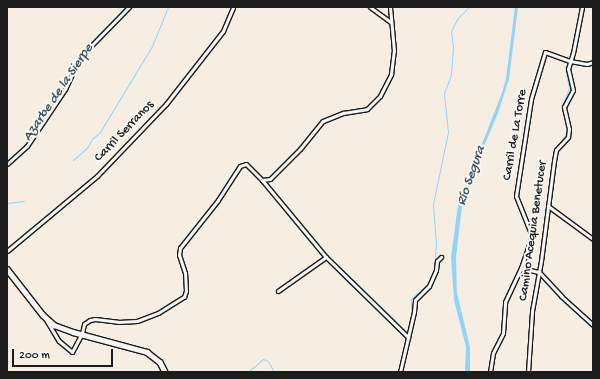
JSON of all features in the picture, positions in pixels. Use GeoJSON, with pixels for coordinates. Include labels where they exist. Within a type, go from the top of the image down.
{"type":"FeatureCollection","features":[{"type":"Feature","properties":{"kind":"street"},"geometry":{"type":"LineString","coordinates":[[7,164],[27,146],[65,89],[75,68],[88,49],[129,7]]}},
{"type":"Feature","properties":{"kind":"street","name":"Carril Serranos"},"geometry":{"type":"LineString","coordinates":[[7,251],[97,176],[166,104],[223,32],[233,7]]}},
{"type":"Feature","properties":{"kind":"street"},"geometry":{"type":"LineString","coordinates":[[370,7],[391,22]]}},
{"type":"Feature","properties":{"kind":"street"},"geometry":{"type":"LineString","coordinates":[[262,180],[270,179],[300,149],[323,121],[343,113],[367,109],[380,96],[391,74],[394,51],[390,7]]}},
{"type":"Feature","properties":{"kind":"street","name":"Camino Acequia Benetucer"},"geometry":{"type":"LineString","coordinates":[[528,372],[532,311],[556,150],[568,137],[569,129],[564,107],[573,90],[568,69],[582,7]]}},
{"type":"Feature","properties":{"kind":"street","name":"Carril de La Torre"},"geometry":{"type":"LineString","coordinates":[[521,268],[532,236],[516,196],[531,99],[545,52],[570,61],[586,64],[593,62]]}},
{"type":"Feature","properties":{"kind":"street"},"geometry":{"type":"LineString","coordinates":[[44,316],[58,341],[72,352],[82,334],[84,324],[90,320],[95,319],[118,322],[137,321],[158,313],[184,297],[186,290],[185,273],[179,255],[180,248],[218,200],[243,164],[248,165],[262,180],[326,257],[408,337]]}},
{"type":"Feature","properties":{"kind":"street"},"geometry":{"type":"LineString","coordinates":[[548,206],[593,239]]}},
{"type":"Feature","properties":{"kind":"street"},"geometry":{"type":"LineString","coordinates":[[278,291],[326,257]]}},
{"type":"Feature","properties":{"kind":"street"},"geometry":{"type":"LineString","coordinates":[[400,372],[414,300],[429,286],[436,270],[437,262],[441,257]]}},
{"type":"Feature","properties":{"kind":"street"},"geometry":{"type":"LineString","coordinates":[[490,372],[493,353],[503,333],[505,302],[521,268],[539,272],[561,296],[593,325]]}},
{"type":"Feature","properties":{"kind":"street"},"geometry":{"type":"LineString","coordinates":[[7,270],[44,316],[54,325],[73,332],[147,352],[160,362],[165,372]]}},
{"type":"Feature","properties":{"kind":"water"},"geometry":{"type":"Polygon","coordinates":[[[515,7],[518,7],[509,79],[498,113],[472,175],[462,206],[456,257],[457,293],[470,347],[470,371],[465,372],[466,347],[454,300],[451,257],[458,205],[502,93],[506,79],[515,7]]]}},
{"type":"Feature","properties":{"kind":"waterway","name":"Azarbe de la Sierpe"},"geometry":{"type":"LineString","coordinates":[[80,57],[125,7]]}},
{"type":"Feature","properties":{"kind":"waterway"},"geometry":{"type":"LineString","coordinates":[[73,160],[87,148],[92,139],[100,132],[152,46],[168,7]]}},
{"type":"Feature","properties":{"kind":"waterway"},"geometry":{"type":"LineString","coordinates":[[434,271],[436,244],[433,204],[448,132],[444,93],[451,75],[453,47],[451,31],[457,19],[469,7]]}},
{"type":"Feature","properties":{"kind":"waterway"},"geometry":{"type":"LineString","coordinates":[[572,47],[580,7]]}},
{"type":"Feature","properties":{"kind":"waterway"},"geometry":{"type":"LineString","coordinates":[[559,144],[567,132],[562,106],[569,88],[565,67]]}},
{"type":"Feature","properties":{"kind":"waterway","name":"Azarbe de la Sierpe"},"geometry":{"type":"LineString","coordinates":[[7,160],[22,148],[64,87]]}},
{"type":"Feature","properties":{"kind":"waterway"},"geometry":{"type":"LineString","coordinates":[[538,267],[549,186]]}},
{"type":"Feature","properties":{"kind":"waterway"},"geometry":{"type":"LineString","coordinates":[[7,203],[24,201]]}},
{"type":"Feature","properties":{"kind":"waterway"},"geometry":{"type":"LineString","coordinates":[[534,292],[536,275]]}},
{"type":"Feature","properties":{"kind":"waterway"},"geometry":{"type":"LineString","coordinates":[[411,320],[411,299],[427,285],[431,277]]}},
{"type":"Feature","properties":{"kind":"waterway"},"geometry":{"type":"LineString","coordinates":[[526,372],[529,329]]}},
{"type":"Feature","properties":{"kind":"waterway"},"geometry":{"type":"LineString","coordinates":[[248,372],[263,359],[268,361],[274,372]]}},
{"type":"Feature","properties":{"kind":"water label","name":"Río Segura"},"geometry":{"type":"Point","coordinates":[472,176]}}]}
